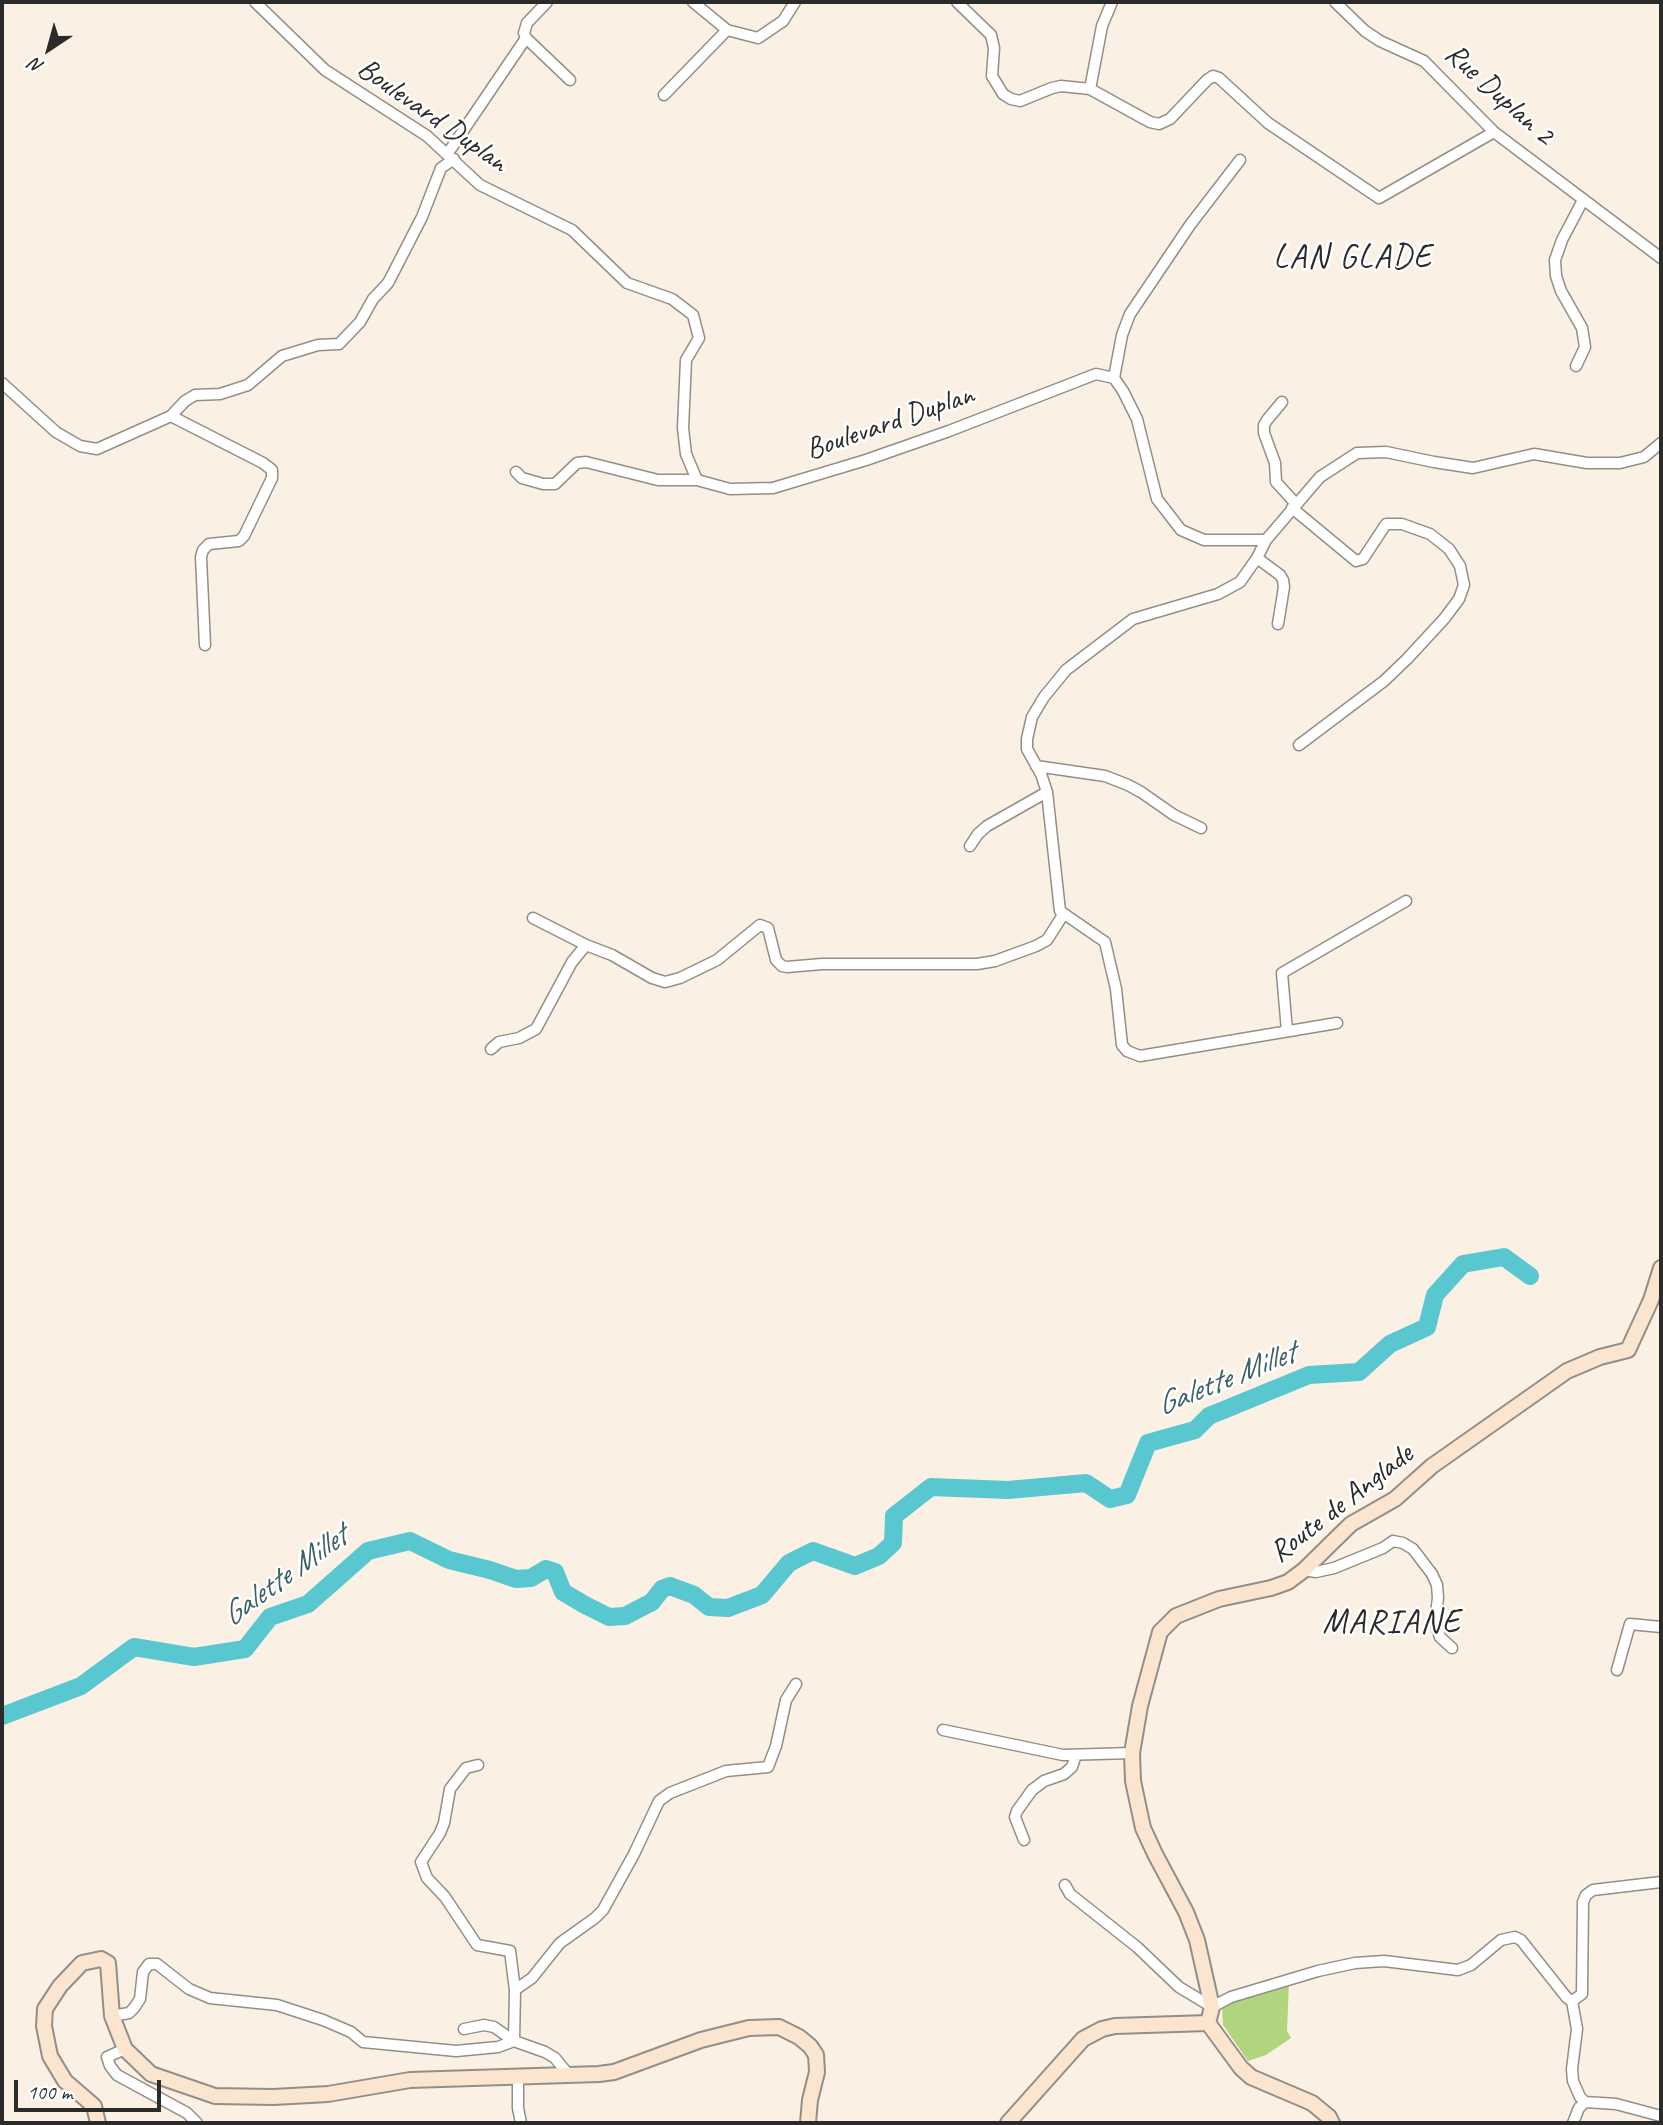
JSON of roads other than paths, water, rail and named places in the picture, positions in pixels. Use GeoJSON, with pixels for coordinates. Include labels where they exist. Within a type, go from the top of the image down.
{"type":"FeatureCollection","features":[{"type":"Feature","properties":{"kind":"street","name":"Boulevard Duplan"},"geometry":{"type":"LineString","coordinates":[[255,2],[325,70],[427,136],[480,185],[572,230],[627,283],[672,299],[693,315],[699,338],[686,360],[683,428],[686,454],[697,480],[730,489],[773,488],[948,432],[1097,374],[1114,378]]}},
{"type":"Feature","properties":{"kind":"street"},"geometry":{"type":"LineString","coordinates":[[547,2],[527,23],[524,33],[570,80]]}},
{"type":"Feature","properties":{"kind":"street"},"geometry":{"type":"LineString","coordinates":[[693,2],[727,30],[758,38],[783,21],[795,2]]}},
{"type":"Feature","properties":{"kind":"street"},"geometry":{"type":"LineString","coordinates":[[957,2],[991,36],[994,48],[992,76],[1003,94],[1020,101],[1061,86],[1090,89],[1150,122],[1159,124],[1170,119],[1213,76],[1219,78],[1268,123],[1379,198],[1494,132]]}},
{"type":"Feature","properties":{"kind":"street"},"geometry":{"type":"LineString","coordinates":[[1090,89],[1102,26],[1112,2]]}},
{"type":"Feature","properties":{"kind":"street","name":"Rue Duplan 2"},"geometry":{"type":"LineString","coordinates":[[1335,2],[1365,31],[1380,41],[1424,61],[1494,132],[1661,258]]}},
{"type":"Feature","properties":{"kind":"street"},"geometry":{"type":"LineString","coordinates":[[664,95],[727,30]]}},
{"type":"Feature","properties":{"kind":"street"},"geometry":{"type":"LineString","coordinates":[[2,383],[42,421],[69,441],[97,449],[171,416],[195,395],[220,394],[248,386],[282,356],[318,345],[338,344],[360,321],[373,299],[388,283],[422,217],[441,168],[526,38]]}},
{"type":"Feature","properties":{"kind":"street"},"geometry":{"type":"LineString","coordinates":[[1240,160],[1190,225],[1130,314],[1122,335],[1114,378],[1137,419],[1157,499],[1181,530],[1204,540],[1266,540]]}},
{"type":"Feature","properties":{"kind":"street"},"geometry":{"type":"LineString","coordinates":[[1576,366],[1585,347],[1582,328],[1561,291],[1555,260],[1583,201]]}},
{"type":"Feature","properties":{"kind":"street"},"geometry":{"type":"LineString","coordinates":[[1282,402],[1267,420],[1264,433],[1275,463],[1276,482],[1294,506],[1356,561],[1363,559],[1386,524],[1402,524],[1430,534],[1449,549],[1460,566],[1464,585],[1459,599],[1444,619],[1408,659],[1384,681],[1299,745]]}},
{"type":"Feature","properties":{"kind":"street"},"geometry":{"type":"LineString","coordinates":[[171,416],[272,470],[272,478],[244,536],[239,541],[209,544],[203,550],[201,557],[205,645]]}},
{"type":"Feature","properties":{"kind":"street"},"geometry":{"type":"LineString","coordinates":[[1336,1023],[1140,1056],[1132,1054],[1122,1045],[1116,989],[1105,942],[1063,915],[1059,905],[1047,792],[1041,774],[1027,749],[1032,717],[1066,670],[1133,619],[1218,594],[1240,582],[1266,540],[1320,477],[1357,453],[1386,452],[1473,468],[1534,454],[1587,463],[1620,463],[1644,457],[1661,443]]}},
{"type":"Feature","properties":{"kind":"street"},"geometry":{"type":"LineString","coordinates":[[516,472],[522,478],[542,484],[555,484],[577,463],[586,462],[658,480],[697,480]]}},
{"type":"Feature","properties":{"kind":"street"},"geometry":{"type":"LineString","coordinates":[[1257,558],[1283,580],[1278,624]]}},
{"type":"Feature","properties":{"kind":"street"},"geometry":{"type":"LineString","coordinates":[[1036,766],[1105,776],[1141,792],[1174,815],[1201,828]]}},
{"type":"Feature","properties":{"kind":"street"},"geometry":{"type":"LineString","coordinates":[[970,846],[987,826],[1047,792]]}},
{"type":"Feature","properties":{"kind":"street"},"geometry":{"type":"LineString","coordinates":[[1287,1031],[1282,973],[1406,901]]}},
{"type":"Feature","properties":{"kind":"street"},"geometry":{"type":"LineString","coordinates":[[533,918],[665,982],[680,978],[717,960],[760,925],[768,928],[776,960],[787,967],[822,964],[977,964],[995,961],[1047,940],[1063,915]]}},
{"type":"Feature","properties":{"kind":"street"},"geometry":{"type":"LineString","coordinates":[[491,1049],[499,1042],[519,1038],[536,1029],[572,962],[586,945]]}},
{"type":"Feature","properties":{"kind":"street","name":"Route de Anglade"},"geometry":{"type":"LineString","coordinates":[[1213,2007],[1197,1940],[1186,1912],[1143,1828],[1133,1781],[1132,1753],[1140,1706],[1160,1632],[1176,1616],[1219,1599],[1288,1582],[1351,1524],[1395,1499],[1432,1466],[1567,1371],[1600,1357],[1628,1350],[1651,1300],[1661,1268]]}},
{"type":"Feature","properties":{"kind":"street"},"geometry":{"type":"LineString","coordinates":[[1304,1570],[1316,1572],[1334,1568],[1383,1548],[1393,1541],[1403,1543],[1413,1549],[1432,1574],[1437,1585],[1438,1598],[1435,1621],[1440,1637],[1452,1648]]}},
{"type":"Feature","properties":{"kind":"street"},"geometry":{"type":"LineString","coordinates":[[1617,1670],[1630,1624],[1661,1627]]}},
{"type":"Feature","properties":{"kind":"street"},"geometry":{"type":"LineString","coordinates":[[515,1990],[532,1978],[560,1943],[603,1910],[659,1801],[670,1793],[726,1771],[768,1767],[776,1746],[786,1700],[796,1684]]}},
{"type":"Feature","properties":{"kind":"street"},"geometry":{"type":"LineString","coordinates":[[943,1730],[1051,1754],[1132,1753]]}},
{"type":"Feature","properties":{"kind":"street"},"geometry":{"type":"LineString","coordinates":[[1024,1840],[1015,1817],[1017,1811],[1032,1790],[1072,1767],[1076,1755]]}},
{"type":"Feature","properties":{"kind":"street"},"geometry":{"type":"LineString","coordinates":[[478,1765],[466,1768],[450,1789],[444,1823],[421,1862],[427,1878],[445,1897],[477,1945],[510,1951],[515,1990],[513,2040]]}},
{"type":"Feature","properties":{"kind":"street"},"geometry":{"type":"LineString","coordinates":[[1572,2001],[1582,1994],[1583,1902],[1586,1895],[1593,1890],[1661,1882]]}},
{"type":"Feature","properties":{"kind":"street"},"geometry":{"type":"LineString","coordinates":[[1065,1885],[1070,1894],[1137,1947],[1180,1987],[1213,2007]]}},
{"type":"Feature","properties":{"kind":"street"},"geometry":{"type":"LineString","coordinates":[[1208,2023],[1213,2007],[1231,1997],[1318,1971],[1356,1963],[1384,1961],[1458,1970],[1471,1965],[1500,1940],[1516,1937],[1572,2001],[1577,2037],[1572,2069],[1573,2081],[1580,2098],[1585,2102],[1616,2104],[1661,2116]]}},
{"type":"Feature","properties":{"kind":"street"},"geometry":{"type":"LineString","coordinates":[[98,2123],[94,2106],[65,2081],[50,2056],[44,2025],[45,2009],[60,1986],[82,1963],[101,1959],[108,1963],[112,2016],[125,2049],[151,2074],[215,2096],[328,2094],[411,2080],[614,2072],[701,2040],[749,2028],[779,2027],[799,2037],[816,2055],[817,2072],[810,2099],[808,2123]]}},
{"type":"Feature","properties":{"kind":"street"},"geometry":{"type":"LineString","coordinates":[[112,2016],[129,2013],[134,2008],[140,1999],[143,1972],[149,1964],[157,1964],[189,1989],[210,1998],[277,2005],[351,2032],[363,2042],[456,2051],[498,2047],[513,2040]]}},
{"type":"Feature","properties":{"kind":"street"},"geometry":{"type":"LineString","coordinates":[[1008,2123],[1083,2039],[1102,2029],[1115,2026],[1208,2023]]}},
{"type":"Feature","properties":{"kind":"street"},"geometry":{"type":"LineString","coordinates":[[1208,2023],[1241,2068],[1251,2077],[1312,2104],[1329,2117],[1332,2123]]}},
{"type":"Feature","properties":{"kind":"street"},"geometry":{"type":"LineString","coordinates":[[464,2029],[484,2025],[494,2027],[513,2040],[555,2058],[568,2074]]}},
{"type":"Feature","properties":{"kind":"street"},"geometry":{"type":"LineString","coordinates":[[125,2049],[107,2057],[117,2075],[187,2113],[197,2123]]}},
{"type":"Feature","properties":{"kind":"street"},"geometry":{"type":"LineString","coordinates":[[518,2076],[521,2123]]}},
{"type":"Feature","properties":{"kind":"street"},"geometry":{"type":"LineString","coordinates":[[1573,2123],[1579,2108],[1585,2102]]}},
{"type":"Feature","properties":{"kind":"waterway","name":"Galette Millet"},"geometry":{"type":"LineString","coordinates":[[2,1716],[81,1686],[134,1647],[194,1657],[245,1649],[270,1617],[308,1604],[368,1551],[410,1541],[449,1560],[516,1579],[531,1578],[546,1569],[555,1572],[563,1592],[609,1617],[625,1616],[652,1602],[662,1589],[670,1586],[694,1595],[709,1607],[728,1608],[762,1595],[789,1563],[813,1551],[855,1566],[879,1556],[893,1543],[894,1516],[931,1487],[1008,1490],[1086,1483],[1110,1499],[1127,1495],[1148,1443],[1195,1430],[1209,1416],[1309,1375],[1359,1372],[1390,1344],[1427,1327],[1435,1295],[1463,1264],[1504,1257],[1530,1276]]}},
{"type":"Feature","properties":{"kind":"district","name":"LAN GLADE"},"geometry":{"type":"Point","coordinates":[1353,258]}},
{"type":"Feature","properties":{"kind":"district","name":"MARIANE"},"geometry":{"type":"Point","coordinates":[1392,1623]}}]}
